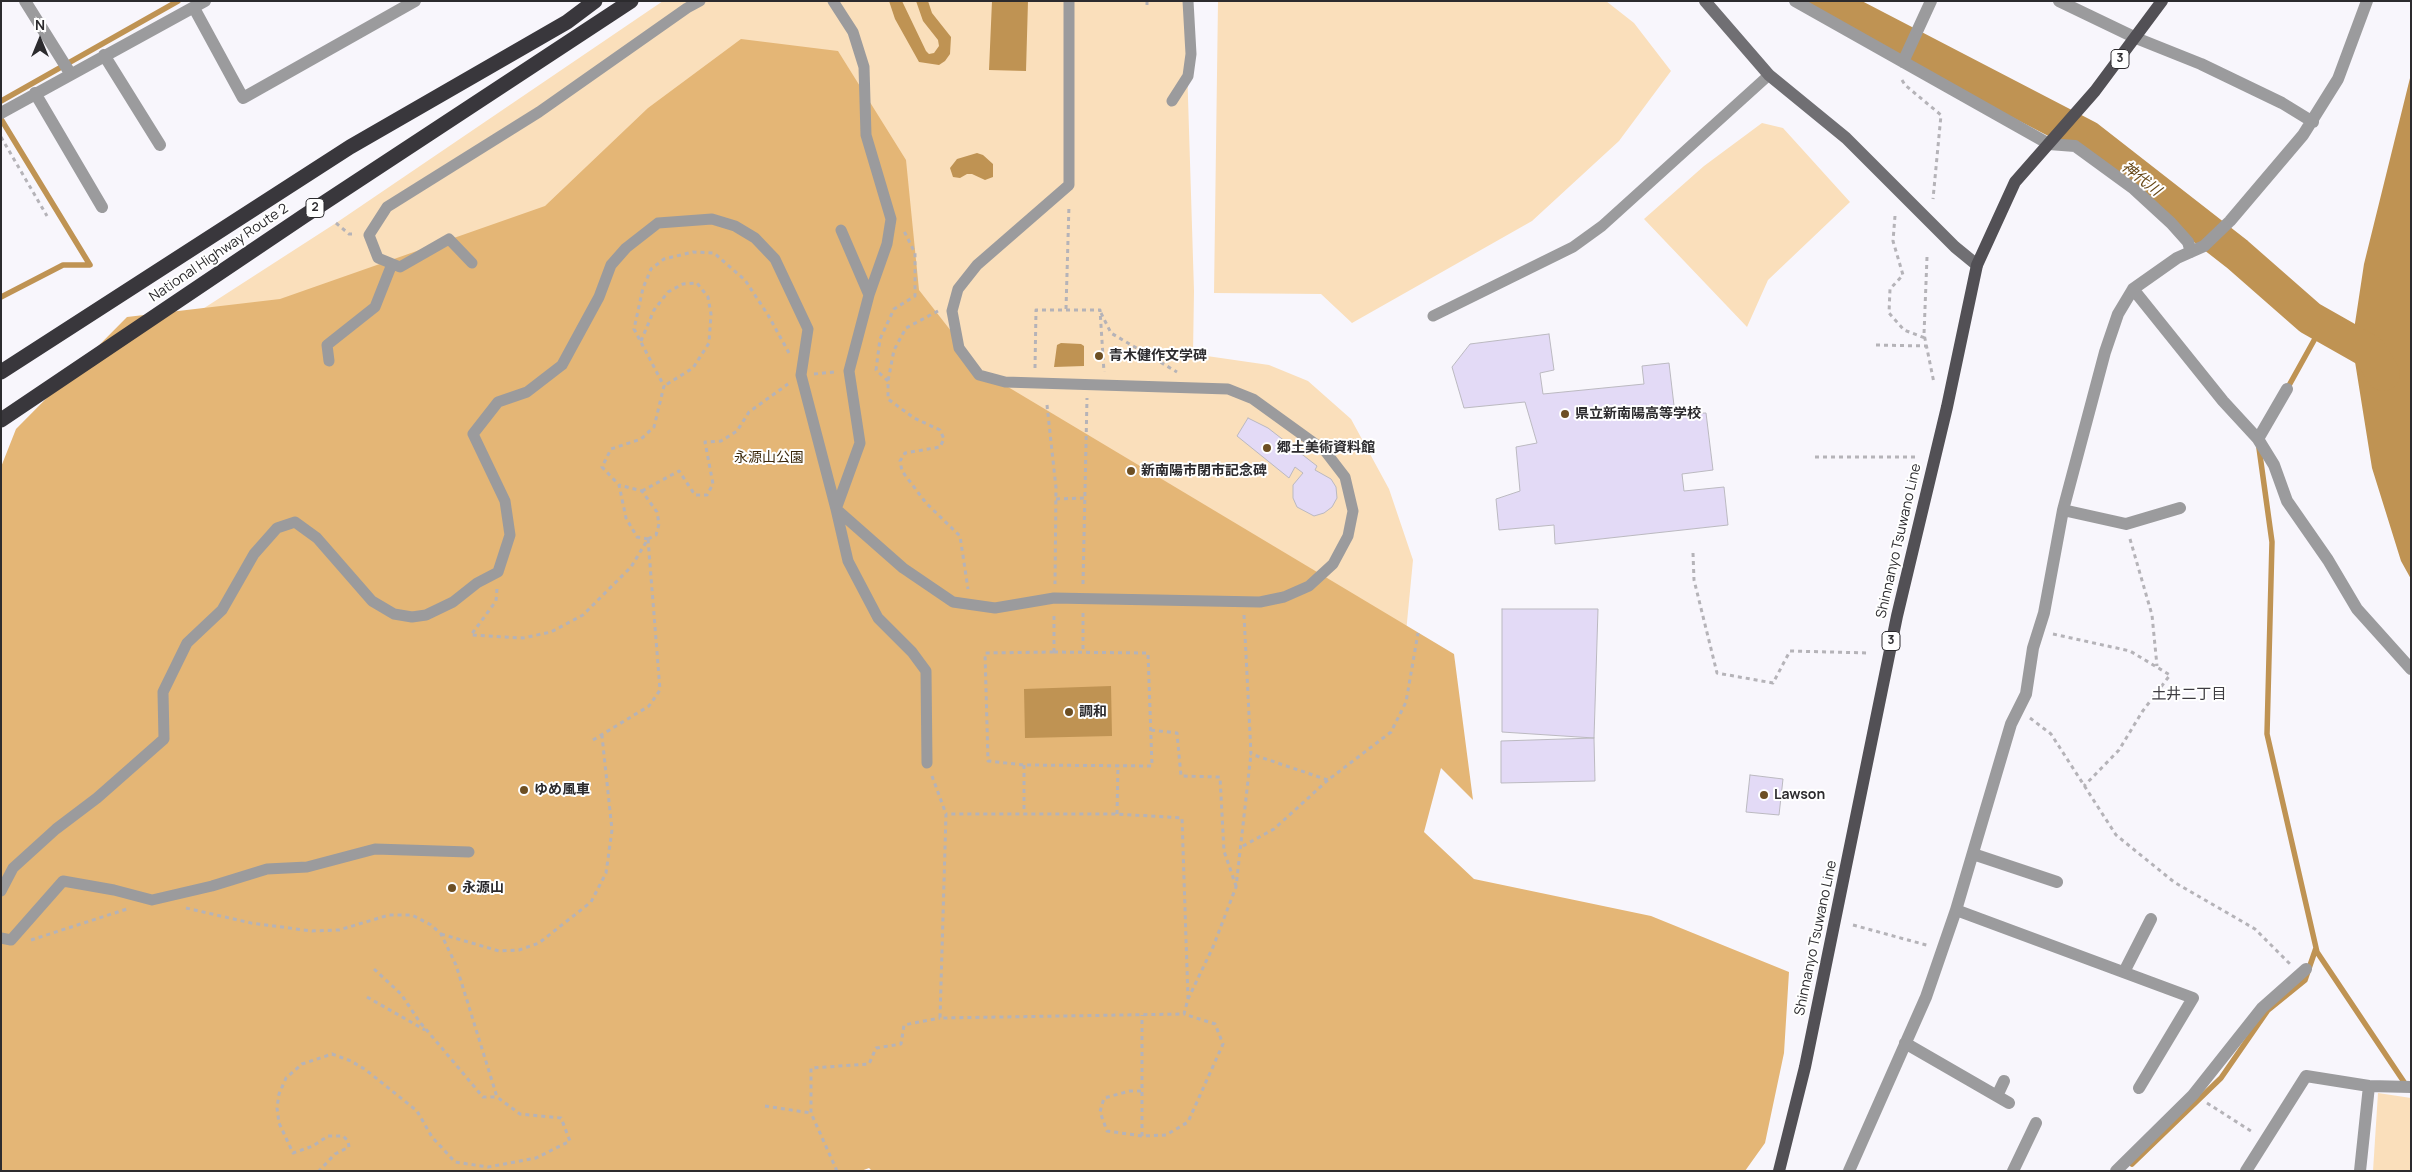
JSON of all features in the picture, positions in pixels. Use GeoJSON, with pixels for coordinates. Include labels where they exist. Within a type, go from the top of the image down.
{"type":"FeatureCollection","features":[{"type":"Feature","properties":{"kind":"highway","name":"National Highway Route 2"},"geometry":{"type":"LineString","coordinates":[[1,372],[350,147],[567,22],[595,1]]}},
{"type":"Feature","properties":{"kind":"highway","name":"National Highway Route 2"},"geometry":{"type":"LineString","coordinates":[[1,420],[304,216],[631,1]]}},
{"type":"Feature","properties":{"kind":"main road","name":"Shinnanyo Tsuwano Line"},"geometry":{"type":"LineString","coordinates":[[1778,1171],[1805,1067],[1897,616],[1947,407],[1977,265],[2015,182],[2075,114],[2136,38],[2162,1]]}},
{"type":"Feature","properties":{"kind":"street"},"geometry":{"type":"LineString","coordinates":[[25,1],[70,73]]}},
{"type":"Feature","properties":{"kind":"street"},"geometry":{"type":"LineString","coordinates":[[1,113],[70,73],[199,4],[243,98],[415,1]]}},
{"type":"Feature","properties":{"kind":"street"},"geometry":{"type":"LineString","coordinates":[[1705,1],[1769,75],[1846,138],[1955,247],[1977,265]]}},
{"type":"Feature","properties":{"kind":"street"},"geometry":{"type":"LineString","coordinates":[[1795,1],[2049,144],[2075,146],[2134,189],[2171,223],[2188,242],[2191,252]]}},
{"type":"Feature","properties":{"kind":"street"},"geometry":{"type":"LineString","coordinates":[[1903,62],[1931,1]]}},
{"type":"Feature","properties":{"kind":"street"},"geometry":{"type":"LineString","coordinates":[[2059,1],[2136,38],[2201,64],[2282,103],[2312,122]]}},
{"type":"Feature","properties":{"kind":"street"},"geometry":{"type":"LineString","coordinates":[[1849,1171],[1926,997],[1956,910],[2011,724],[2026,694],[2038,631],[2044,613],[2063,510],[2105,352],[2118,314],[2133,289],[2176,258],[2204,246],[2230,221],[2312,122],[2338,79],[2367,1]]}},
{"type":"Feature","properties":{"kind":"street"},"geometry":{"type":"LineString","coordinates":[[104,55],[160,145]]}},
{"type":"Feature","properties":{"kind":"street"},"geometry":{"type":"LineString","coordinates":[[35,93],[102,207]]}},
{"type":"Feature","properties":{"kind":"street"},"geometry":{"type":"LineString","coordinates":[[2133,289],[2223,401],[2258,439],[2274,465],[2287,501],[2328,560],[2357,609],[2411,669]]}},
{"type":"Feature","properties":{"kind":"street"},"geometry":{"type":"LineString","coordinates":[[2258,439],[2287,389]]}},
{"type":"Feature","properties":{"kind":"street"},"geometry":{"type":"LineString","coordinates":[[2063,510],[2126,524],[2180,508]]}},
{"type":"Feature","properties":{"kind":"street"},"geometry":{"type":"LineString","coordinates":[[1973,854],[2057,882]]}},
{"type":"Feature","properties":{"kind":"street"},"geometry":{"type":"LineString","coordinates":[[1956,910],[2193,998],[2138,1088]]}},
{"type":"Feature","properties":{"kind":"street"},"geometry":{"type":"LineString","coordinates":[[2124,972],[2151,919]]}},
{"type":"Feature","properties":{"kind":"street"},"geometry":{"type":"LineString","coordinates":[[2116,1171],[2193,1095],[2262,1008],[2303,972]]}},
{"type":"Feature","properties":{"kind":"street"},"geometry":{"type":"LineString","coordinates":[[1905,1043],[2009,1103]]}},
{"type":"Feature","properties":{"kind":"street"},"geometry":{"type":"LineString","coordinates":[[2246,1171],[2306,1076],[2369,1086],[2411,1087]]}},
{"type":"Feature","properties":{"kind":"street"},"geometry":{"type":"LineString","coordinates":[[1997,1096],[2004,1081]]}},
{"type":"Feature","properties":{"kind":"street"},"geometry":{"type":"LineString","coordinates":[[2360,1171],[2369,1086]]}},
{"type":"Feature","properties":{"kind":"street"},"geometry":{"type":"LineString","coordinates":[[2013,1171],[2036,1123]]}},
{"type":"Feature","properties":{"kind":"lane"},"geometry":{"type":"LineString","coordinates":[[472,263],[449,239],[400,267],[378,258],[369,235],[387,207],[538,112],[687,8],[700,1]]}},
{"type":"Feature","properties":{"kind":"lane"},"geometry":{"type":"LineString","coordinates":[[833,1],[853,32],[864,67],[866,135],[891,219],[887,244],[869,295],[848,371],[860,443],[836,509]]}},
{"type":"Feature","properties":{"kind":"lane"},"geometry":{"type":"LineString","coordinates":[[836,509],[903,568],[953,602],[995,608],[1054,598],[1260,602],[1284,597],[1309,586],[1333,564],[1348,536],[1353,511],[1345,477],[1325,451],[1253,399],[1228,389],[1005,382],[979,375],[959,348],[952,312],[958,289],[977,264],[1069,184],[1069,1]]}},
{"type":"Feature","properties":{"kind":"lane"},"geometry":{"type":"LineString","coordinates":[[1172,101],[1188,76],[1191,54],[1188,1]]}},
{"type":"Feature","properties":{"kind":"lane"},"geometry":{"type":"LineString","coordinates":[[1433,316],[1572,247],[1602,226],[1769,75]]}},
{"type":"Feature","properties":{"kind":"lane"},"geometry":{"type":"LineString","coordinates":[[1,891],[13,868],[164,739],[162,692],[187,643],[222,610],[254,554],[277,528],[295,522],[317,538],[372,601],[394,614],[412,617],[426,615],[453,602],[477,583],[498,572],[510,535],[505,501],[473,434],[498,402],[527,392],[562,365],[599,297],[611,264],[626,248],[658,223],[712,219],[735,226],[755,238],[775,258],[808,329],[801,375],[848,562],[878,618],[912,652],[926,671],[927,763]]}},
{"type":"Feature","properties":{"kind":"lane"},"geometry":{"type":"LineString","coordinates":[[841,230],[869,295]]}},
{"type":"Feature","properties":{"kind":"lane"},"geometry":{"type":"LineString","coordinates":[[329,361],[327,345],[375,307],[392,264]]}},
{"type":"Feature","properties":{"kind":"lane"},"geometry":{"type":"LineString","coordinates":[[1,938],[11,940],[63,881],[114,890],[152,900],[212,886],[267,869],[307,867],[375,849],[469,852]]}},
{"type":"Feature","properties":{"kind":"path"},"geometry":{"type":"LineString","coordinates":[[1147,1],[1147,6]]}},
{"type":"Feature","properties":{"kind":"path"},"geometry":{"type":"LineString","coordinates":[[1888,55],[1904,85],[1941,115],[1933,199]]}},
{"type":"Feature","properties":{"kind":"path"},"geometry":{"type":"LineString","coordinates":[[1,137],[48,216]]}},
{"type":"Feature","properties":{"kind":"path"},"geometry":{"type":"LineString","coordinates":[[1066,309],[1069,184]]}},
{"type":"Feature","properties":{"kind":"path"},"geometry":{"type":"LineString","coordinates":[[1895,216],[1893,241],[1903,275],[1890,289],[1889,313],[1904,330],[1925,338]]}},
{"type":"Feature","properties":{"kind":"path"},"geometry":{"type":"LineString","coordinates":[[888,381],[876,370],[880,339],[894,309],[915,296],[915,252],[900,224],[891,219]]}},
{"type":"Feature","properties":{"kind":"path"},"geometry":{"type":"LineString","coordinates":[[336,223],[349,234],[369,235]]}},
{"type":"Feature","properties":{"kind":"path"},"geometry":{"type":"LineString","coordinates":[[648,539],[637,537],[626,518],[619,485],[602,467],[611,449],[641,439],[654,427],[664,386],[634,329],[643,288],[652,269],[664,260],[693,252],[714,254],[745,280],[768,315],[801,375]]}},
{"type":"Feature","properties":{"kind":"path"},"geometry":{"type":"LineString","coordinates":[[1926,257],[1925,338],[1934,383]]}},
{"type":"Feature","properties":{"kind":"path"},"geometry":{"type":"LineString","coordinates":[[641,341],[654,310],[668,292],[683,284],[697,283],[708,297],[711,314],[709,343],[693,368],[664,386]]}},
{"type":"Feature","properties":{"kind":"path"},"geometry":{"type":"LineString","coordinates":[[954,302],[906,328],[894,350],[888,381],[888,399],[914,418],[940,430],[944,439],[940,447],[905,454],[900,461],[902,471],[926,503],[960,536],[969,604]]}},
{"type":"Feature","properties":{"kind":"path"},"geometry":{"type":"LineString","coordinates":[[1035,384],[1036,310],[1100,310]]}},
{"type":"Feature","properties":{"kind":"path"},"geometry":{"type":"LineString","coordinates":[[1100,310],[1104,384]]}},
{"type":"Feature","properties":{"kind":"path"},"geometry":{"type":"LineString","coordinates":[[1100,310],[1111,334],[1182,375],[1195,388]]}},
{"type":"Feature","properties":{"kind":"path"},"geometry":{"type":"LineString","coordinates":[[1876,345],[1926,346]]}},
{"type":"Feature","properties":{"kind":"path"},"geometry":{"type":"LineString","coordinates":[[642,491],[679,471],[696,495],[707,495],[713,484],[705,442],[721,441],[737,431],[749,412],[801,375],[848,371]]}},
{"type":"Feature","properties":{"kind":"path"},"geometry":{"type":"LineString","coordinates":[[1083,652],[1087,384]]}},
{"type":"Feature","properties":{"kind":"path"},"geometry":{"type":"LineString","coordinates":[[1047,405],[1056,499],[1054,652]]}},
{"type":"Feature","properties":{"kind":"path"},"geometry":{"type":"LineString","coordinates":[[1815,457],[1917,457]]}},
{"type":"Feature","properties":{"kind":"path"},"geometry":{"type":"LineString","coordinates":[[498,572],[496,602],[471,635],[523,638],[551,632],[583,615],[631,566],[648,539],[656,535],[658,524],[657,512],[642,491],[619,485]]}},
{"type":"Feature","properties":{"kind":"path"},"geometry":{"type":"LineString","coordinates":[[1056,499],[1086,498]]}},
{"type":"Feature","properties":{"kind":"path"},"geometry":{"type":"LineString","coordinates":[[2126,524],[2152,615],[2157,666]]}},
{"type":"Feature","properties":{"kind":"path"},"geometry":{"type":"LineString","coordinates":[[593,740],[649,706],[660,690],[648,539]]}},
{"type":"Feature","properties":{"kind":"path"},"geometry":{"type":"LineString","coordinates":[[1692,553],[1694,580],[1717,673],[1773,683],[1790,651],[1870,653]]}},
{"type":"Feature","properties":{"kind":"path"},"geometry":{"type":"LineString","coordinates":[[1184,1014],[1188,999],[1213,947],[1236,887],[1242,847],[1251,754],[1243,602]]}},
{"type":"Feature","properties":{"kind":"path"},"geometry":{"type":"LineString","coordinates":[[2038,631],[2130,651],[2170,675],[2142,712],[2119,750],[2084,786]]}},
{"type":"Feature","properties":{"kind":"path"},"geometry":{"type":"LineString","coordinates":[[1242,847],[1274,829],[1328,780],[1391,732],[1406,702],[1418,633]]}},
{"type":"Feature","properties":{"kind":"path"},"geometry":{"type":"LineString","coordinates":[[1054,652],[1148,653],[1152,766],[1024,765],[988,761],[985,653],[1054,652]]}},
{"type":"Feature","properties":{"kind":"path"},"geometry":{"type":"LineString","coordinates":[[2018,709],[2051,734],[2116,834],[2174,882],[2255,929],[2303,972]]}},
{"type":"Feature","properties":{"kind":"path"},"geometry":{"type":"LineString","coordinates":[[1151,730],[1177,733],[1180,776],[1220,777],[1224,851],[1236,887]]}},
{"type":"Feature","properties":{"kind":"path"},"geometry":{"type":"LineString","coordinates":[[441,934],[499,951],[519,950],[539,944],[591,902],[606,873],[612,830],[602,736]]}},
{"type":"Feature","properties":{"kind":"path"},"geometry":{"type":"LineString","coordinates":[[1251,754],[1328,780]]}},
{"type":"Feature","properties":{"kind":"path"},"geometry":{"type":"LineString","coordinates":[[927,763],[946,814],[940,1018]]}},
{"type":"Feature","properties":{"kind":"path"},"geometry":{"type":"LineString","coordinates":[[1024,765],[1024,813]]}},
{"type":"Feature","properties":{"kind":"path"},"geometry":{"type":"LineString","coordinates":[[1117,814],[1118,765]]}},
{"type":"Feature","properties":{"kind":"path"},"geometry":{"type":"LineString","coordinates":[[946,814],[1117,814],[1182,818],[1188,999]]}},
{"type":"Feature","properties":{"kind":"path"},"geometry":{"type":"LineString","coordinates":[[179,906],[251,923],[312,932],[339,930],[389,915],[412,915],[431,925],[441,934],[456,965],[497,1098]]}},
{"type":"Feature","properties":{"kind":"path"},"geometry":{"type":"LineString","coordinates":[[28,941],[129,908]]}},
{"type":"Feature","properties":{"kind":"path"},"geometry":{"type":"LineString","coordinates":[[1853,925],[1942,949]]}},
{"type":"Feature","properties":{"kind":"path"},"geometry":{"type":"LineString","coordinates":[[319,1171],[335,1154],[348,1147],[348,1141],[343,1136],[328,1136],[313,1146],[293,1153],[285,1140],[277,1108],[279,1094],[286,1078],[302,1064],[332,1054],[351,1061],[366,1070],[418,1111],[432,1137],[455,1162],[488,1167],[536,1158],[570,1141],[560,1118],[520,1114],[497,1098],[483,1096],[428,1032],[401,994],[374,969]]}},
{"type":"Feature","properties":{"kind":"path"},"geometry":{"type":"LineString","coordinates":[[367,997],[428,1032]]}},
{"type":"Feature","properties":{"kind":"path"},"geometry":{"type":"LineString","coordinates":[[836,1171],[811,1113],[810,1068],[869,1064],[876,1048],[902,1044],[904,1025],[940,1018],[1184,1014],[1215,1024],[1224,1044],[1188,1122],[1166,1135],[1142,1136],[1107,1131],[1100,1112],[1104,1098],[1130,1091],[1141,1092]]}},
{"type":"Feature","properties":{"kind":"path"},"geometry":{"type":"LineString","coordinates":[[1142,1015],[1142,1136]]}},
{"type":"Feature","properties":{"kind":"path"},"geometry":{"type":"LineString","coordinates":[[2193,1095],[2266,1140]]}},
{"type":"Feature","properties":{"kind":"path"},"geometry":{"type":"LineString","coordinates":[[765,1106],[811,1113]]}},
{"type":"Feature","properties":{"kind":"green space"},"geometry":{"type":"Polygon","coordinates":[[[663,1],[1185,1],[1194,291],[1193,354],[1269,365],[1308,381],[1351,419],[1389,489],[1413,560],[1402,674],[198,312],[336,223],[663,1]]]}},
{"type":"Feature","properties":{"kind":"green space"},"geometry":{"type":"Polygon","coordinates":[[[1218,1],[1606,1],[1634,23],[1671,71],[1619,141],[1532,221],[1352,323],[1321,294],[1214,293],[1218,1]]]}},
{"type":"Feature","properties":{"kind":"green space","name":"永源山公園"},"geometry":{"type":"Polygon","coordinates":[[[741,39],[838,51],[906,160],[919,290],[983,372],[1454,654],[1473,800],[1441,768],[1424,832],[1474,879],[1651,916],[1789,972],[1784,1053],[1765,1143],[1745,1171],[872,1171],[869,1168],[861,1171],[1,1171],[1,467],[16,429],[127,317],[280,299],[545,206],[648,108],[741,39]]]}},
{"type":"Feature","properties":{"kind":"green space"},"geometry":{"type":"Polygon","coordinates":[[[1762,123],[1783,128],[1850,202],[1768,280],[1747,327],[1644,219],[1704,166],[1762,123]]]}},
{"type":"Feature","properties":{"kind":"green space"},"geometry":{"type":"Polygon","coordinates":[[[2378,1093],[2411,1098],[2411,1171],[2373,1171],[2378,1093]]]}},
{"type":"Feature","properties":{"kind":"shaded area"},"geometry":{"type":"Polygon","coordinates":[[[889,1],[902,1],[929,54],[934,53],[939,46],[938,40],[923,21],[916,1],[928,1],[932,13],[951,37],[950,54],[945,61],[939,65],[919,62],[895,19],[889,1]]]}},
{"type":"Feature","properties":{"kind":"shaded area"},"geometry":{"type":"Polygon","coordinates":[[[992,1],[1028,1],[1026,71],[989,70],[992,1]]]}},
{"type":"Feature","properties":{"kind":"shaded area"},"geometry":{"type":"Polygon","coordinates":[[[2411,74],[2411,579],[2401,561],[2372,468],[2352,343],[2364,264],[2411,74]]]}},
{"type":"Feature","properties":{"kind":"shaded area"},"geometry":{"type":"Polygon","coordinates":[[[977,153],[983,155],[993,164],[993,177],[985,180],[972,174],[967,174],[960,178],[953,177],[950,168],[957,159],[977,153]]]}},
{"type":"Feature","properties":{"kind":"shaded area"},"geometry":{"type":"Polygon","coordinates":[[[1061,343],[1081,344],[1084,346],[1084,366],[1054,367],[1057,345],[1061,343]]]}},
{"type":"Feature","properties":{"kind":"shaded area"},"geometry":{"type":"Polygon","coordinates":[[[1111,686],[1112,736],[1025,738],[1024,689],[1111,686]]]}},
{"type":"Feature","properties":{"kind":"building"},"geometry":{"type":"Polygon","coordinates":[[[1549,334],[1554,370],[1540,373],[1543,394],[1644,384],[1642,366],[1669,363],[1675,414],[1706,413],[1713,470],[1682,474],[1684,491],[1724,487],[1728,525],[1555,544],[1554,525],[1499,530],[1496,499],[1520,491],[1516,447],[1537,443],[1525,402],[1464,408],[1452,367],[1470,344],[1549,334]]]}},
{"type":"Feature","properties":{"kind":"building"},"geometry":{"type":"Polygon","coordinates":[[[1248,418],[1268,428],[1317,466],[1315,470],[1331,479],[1336,487],[1337,498],[1332,507],[1324,513],[1314,516],[1297,507],[1293,498],[1293,485],[1303,473],[1295,467],[1289,478],[1237,436],[1248,418]]]}},
{"type":"Feature","properties":{"kind":"building"},"geometry":{"type":"Polygon","coordinates":[[[1502,609],[1598,609],[1594,738],[1502,732],[1502,609]]]}},
{"type":"Feature","properties":{"kind":"building"},"geometry":{"type":"Polygon","coordinates":[[[1594,738],[1595,781],[1501,783],[1501,741],[1594,738]]]}},
{"type":"Feature","properties":{"kind":"building","name":"Lawson"},"geometry":{"type":"Polygon","coordinates":[[[1750,775],[1783,779],[1779,815],[1746,812],[1750,775]]]}},
{"type":"Feature","properties":{"kind":"waterway"},"geometry":{"type":"LineString","coordinates":[[1,101],[178,1]]}},
{"type":"Feature","properties":{"kind":"waterway","name":"神代川"},"geometry":{"type":"LineString","coordinates":[[1825,1],[2087,137],[2237,254],[2310,318],[2370,352],[2383,374]]}},
{"type":"Feature","properties":{"kind":"waterway"},"geometry":{"type":"LineString","coordinates":[[1,119],[90,265],[63,265],[1,297]]}},
{"type":"Feature","properties":{"kind":"waterway"},"geometry":{"type":"LineString","coordinates":[[2287,389],[2322,326]]}},
{"type":"Feature","properties":{"kind":"waterway"},"geometry":{"type":"LineString","coordinates":[[2259,448],[2272,542],[2267,734],[2317,952],[2406,1085]]}},
{"type":"Feature","properties":{"kind":"waterway"},"geometry":{"type":"LineString","coordinates":[[2132,1164],[2221,1078],[2268,1010],[2305,980],[2316,948]]}},
{"type":"Feature","properties":{"kind":"place","name":"青木健作文学碑"},"geometry":{"type":"Point","coordinates":[1099,356]}},
{"type":"Feature","properties":{"kind":"place","name":"県立新南陽高等学校"},"geometry":{"type":"Point","coordinates":[1565,414]}},
{"type":"Feature","properties":{"kind":"place","name":"郷土美術資料館"},"geometry":{"type":"Point","coordinates":[1267,448]}},
{"type":"Feature","properties":{"kind":"place","name":"新南陽市閉市記念碑"},"geometry":{"type":"Point","coordinates":[1131,471]}},
{"type":"Feature","properties":{"kind":"place","name":"調和"},"geometry":{"type":"Point","coordinates":[1069,712]}},
{"type":"Feature","properties":{"kind":"place","name":"ゆめ風車"},"geometry":{"type":"Point","coordinates":[524,790]}},
{"type":"Feature","properties":{"kind":"place","name":"Lawson"},"geometry":{"type":"Point","coordinates":[1764,795]}},
{"type":"Feature","properties":{"kind":"place","name":"永源山"},"geometry":{"type":"Point","coordinates":[452,888]}},
{"type":"Feature","properties":{"kind":"district","name":"土井二丁目"},"geometry":{"type":"Point","coordinates":[2189,695]}}]}
